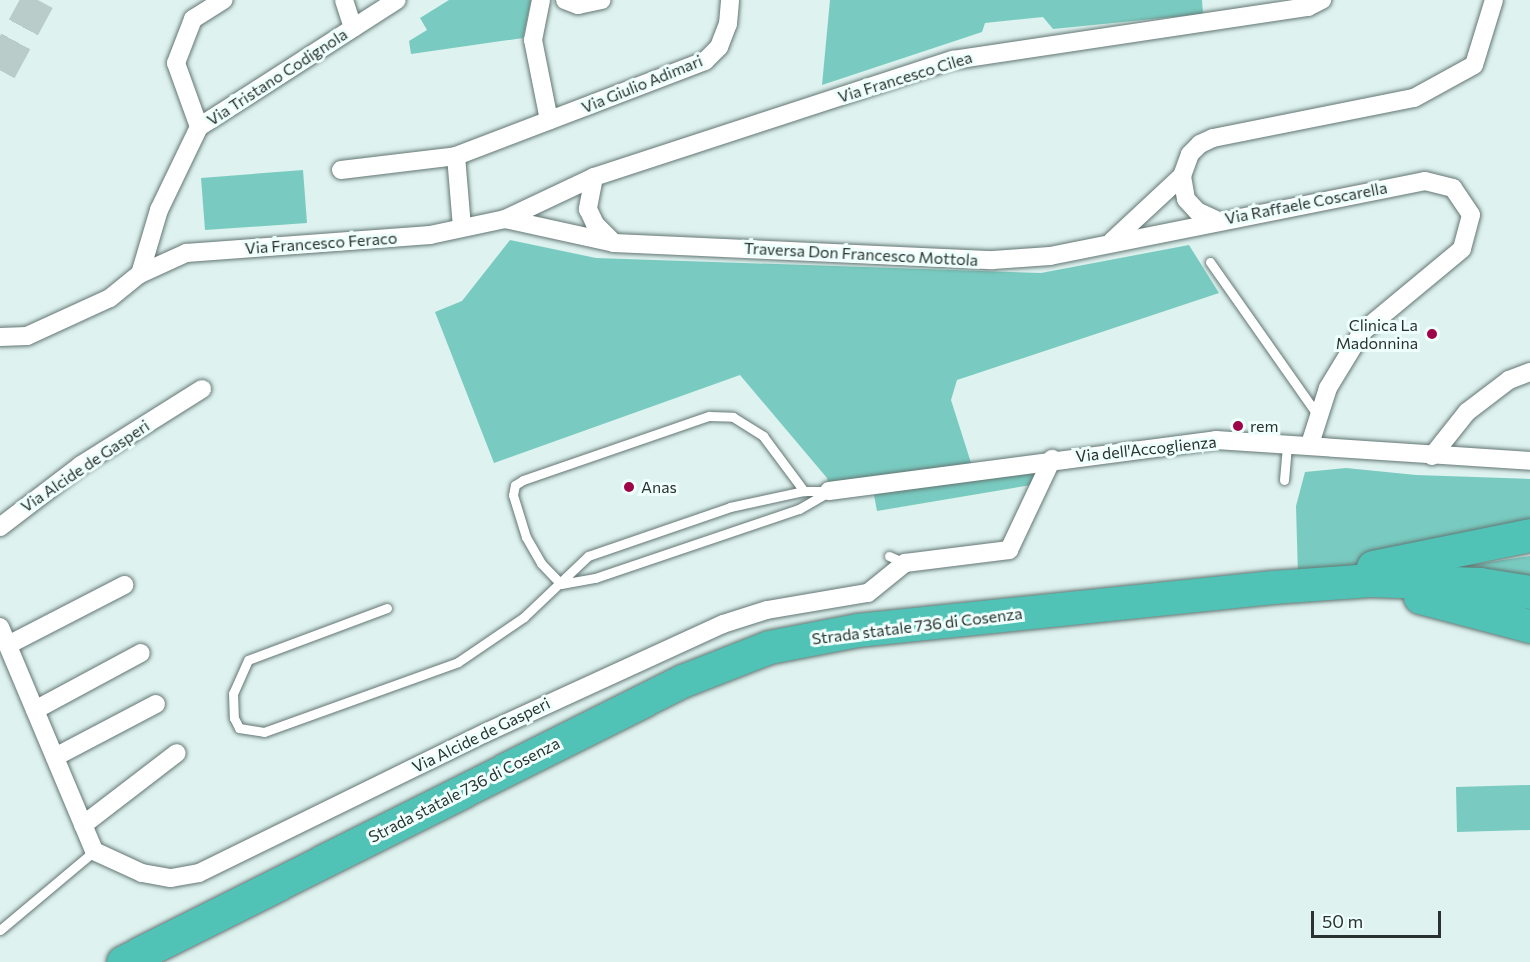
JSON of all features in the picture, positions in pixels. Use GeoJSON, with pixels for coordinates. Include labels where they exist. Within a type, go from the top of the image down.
{"type":"FeatureCollection","features":[{"type":"Feature","properties":{"kind":"highway"},"geometry":{"type":"LineString","coordinates":[[1273,587],[1530,535]]}},
{"type":"Feature","properties":{"kind":"highway","name":"Strada statale 736 di Cosenza"},"geometry":{"type":"LineString","coordinates":[[123,962],[672,685],[770,647],[857,630],[1273,587],[1370,580],[1480,584],[1530,591]]}},
{"type":"Feature","properties":{"kind":"highway","name":"Strada statale 736 di Cosenza"},"geometry":{"type":"LineString","coordinates":[[168,962],[671,708],[775,667],[860,651],[1370,597],[1443,600],[1530,626]]}},
{"type":"Feature","properties":{"kind":"street"},"geometry":{"type":"LineString","coordinates":[[199,127],[176,63],[193,19],[207,0]]}},
{"type":"Feature","properties":{"kind":"street"},"geometry":{"type":"LineString","coordinates":[[193,19],[223,0]]}},
{"type":"Feature","properties":{"kind":"street"},"geometry":{"type":"LineString","coordinates":[[344,0],[353,28]]}},
{"type":"Feature","properties":{"kind":"street","name":"Via Tristano Codignola"},"geometry":{"type":"LineString","coordinates":[[140,274],[159,210],[199,127],[397,0]]}},
{"type":"Feature","properties":{"kind":"street"},"geometry":{"type":"LineString","coordinates":[[541,0],[533,40],[549,120]]}},
{"type":"Feature","properties":{"kind":"street"},"geometry":{"type":"LineString","coordinates":[[565,0],[578,5],[601,0]]}},
{"type":"Feature","properties":{"kind":"street","name":"Via Giulio Adimari"},"geometry":{"type":"LineString","coordinates":[[341,171],[456,156],[705,62],[719,47],[728,24],[730,0]]}},
{"type":"Feature","properties":{"kind":"street","name":"Via Francesco Cilea"},"geometry":{"type":"LineString","coordinates":[[505,219],[594,177],[953,60],[1268,6],[1322,0]]}},
{"type":"Feature","properties":{"kind":"street"},"geometry":{"type":"LineString","coordinates":[[1110,242],[1182,176],[1190,154],[1213,138],[1414,98],[1474,65],[1494,0]]}},
{"type":"Feature","properties":{"kind":"street"},"geometry":{"type":"LineString","coordinates":[[456,156],[462,227]]}},
{"type":"Feature","properties":{"kind":"street","name":"Via Raffaele Coscarella"},"geometry":{"type":"LineString","coordinates":[[1182,176],[1186,199],[1197,211],[1216,220],[1425,181],[1453,188],[1466,205],[1471,225],[1462,249],[1362,332],[1317,414],[1310,444]]}},
{"type":"Feature","properties":{"kind":"street"},"geometry":{"type":"LineString","coordinates":[[594,177],[588,209],[594,224],[614,243]]}},
{"type":"Feature","properties":{"kind":"street","name":"Via Francesco Feraco"},"geometry":{"type":"LineString","coordinates":[[0,337],[27,336],[110,298],[140,274],[186,253],[430,235],[505,219]]}},
{"type":"Feature","properties":{"kind":"street","name":"Traversa Don Francesco Mottola"},"geometry":{"type":"LineString","coordinates":[[505,219],[614,243],[993,260],[1050,256],[1216,220]]}},
{"type":"Feature","properties":{"kind":"street"},"geometry":{"type":"LineString","coordinates":[[1432,456],[1467,412],[1509,380],[1530,372]]}},
{"type":"Feature","properties":{"kind":"street","name":"Via Alcide de Gasperi"},"geometry":{"type":"LineString","coordinates":[[0,527],[81,465],[202,389]]}},
{"type":"Feature","properties":{"kind":"street","name":"Via dell'Accoglienza"},"geometry":{"type":"LineString","coordinates":[[829,491],[1052,459],[1216,440],[1310,444],[1432,456],[1530,461]]}},
{"type":"Feature","properties":{"kind":"street","name":"Via Alcide de Gasperi"},"geometry":{"type":"LineString","coordinates":[[94,851],[142,873],[171,878],[199,873],[495,728],[712,628],[767,610],[868,593],[897,560],[1009,550],[1052,459]]}},
{"type":"Feature","properties":{"kind":"street","name":"Via dell'Accoglienza"},"geometry":{"type":"LineString","coordinates":[[1500,460],[1530,470]]}},
{"type":"Feature","properties":{"kind":"street"},"geometry":{"type":"LineString","coordinates":[[8,645],[124,585]]}},
{"type":"Feature","properties":{"kind":"street"},"geometry":{"type":"LineString","coordinates":[[0,627],[94,851]]}},
{"type":"Feature","properties":{"kind":"street"},"geometry":{"type":"LineString","coordinates":[[35,710],[141,653]]}},
{"type":"Feature","properties":{"kind":"street"},"geometry":{"type":"LineString","coordinates":[[55,758],[156,704]]}},
{"type":"Feature","properties":{"kind":"street"},"geometry":{"type":"LineString","coordinates":[[83,825],[177,753]]}},
{"type":"Feature","properties":{"kind":"lane"},"geometry":{"type":"LineString","coordinates":[[1210,262],[1317,414]]}},
{"type":"Feature","properties":{"kind":"lane"},"geometry":{"type":"LineString","coordinates":[[561,584],[540,563],[526,537],[513,495],[515,485],[523,480],[709,416],[733,417],[763,436],[804,491]]}},
{"type":"Feature","properties":{"kind":"lane"},"geometry":{"type":"LineString","coordinates":[[1284,480],[1287,443]]}},
{"type":"Feature","properties":{"kind":"lane"},"geometry":{"type":"LineString","coordinates":[[387,608],[248,660],[233,693],[234,718],[239,728],[264,732],[458,662],[524,617],[588,556],[730,507],[804,491],[829,491]]}},
{"type":"Feature","properties":{"kind":"lane"},"geometry":{"type":"LineString","coordinates":[[561,584],[595,578],[799,509],[829,491]]}},
{"type":"Feature","properties":{"kind":"lane"},"geometry":{"type":"LineString","coordinates":[[0,930],[94,851]]}},
{"type":"Feature","properties":{"kind":"shaded area"},"geometry":{"type":"Polygon","coordinates":[[[449,0],[531,0],[523,38],[411,54],[409,41],[427,30],[420,18],[449,0]]]}},
{"type":"Feature","properties":{"kind":"shaded area"},"geometry":{"type":"Polygon","coordinates":[[[830,0],[1202,0],[1203,14],[1053,29],[1043,17],[985,23],[982,32],[822,85],[830,0]]]}},
{"type":"Feature","properties":{"kind":"shaded area"},"geometry":{"type":"Polygon","coordinates":[[[303,170],[307,223],[205,230],[201,178],[303,170]]]}},
{"type":"Feature","properties":{"kind":"shaded area"},"geometry":{"type":"Polygon","coordinates":[[[510,240],[596,258],[1041,273],[1189,245],[1219,293],[957,380],[951,400],[972,466],[829,488],[827,478],[740,375],[494,463],[435,312],[462,301],[510,240]]]}},
{"type":"Feature","properties":{"kind":"shaded area"},"geometry":{"type":"Polygon","coordinates":[[[1037,468],[1031,485],[877,511],[874,495],[1037,468]]]}},
{"type":"Feature","properties":{"kind":"shaded area"},"geometry":{"type":"Polygon","coordinates":[[[1346,468],[1416,475],[1530,479],[1530,534],[1298,576],[1296,506],[1305,472],[1346,468]]]}},
{"type":"Feature","properties":{"kind":"shaded area"},"geometry":{"type":"Polygon","coordinates":[[[1530,556],[1530,588],[1444,569],[1530,556]]]}},
{"type":"Feature","properties":{"kind":"shaded area"},"geometry":{"type":"Polygon","coordinates":[[[1530,785],[1530,830],[1457,832],[1456,787],[1530,785]]]}},
{"type":"Feature","properties":{"kind":"tunnel"},"geometry":{"type":"LineString","coordinates":[[0,70],[38,0]]}},
{"type":"Feature","properties":{"kind":"place","name":"Clinica La Madonnina"},"geometry":{"type":"Point","coordinates":[1432,334]}},
{"type":"Feature","properties":{"kind":"place","name":"rem"},"geometry":{"type":"Point","coordinates":[1238,426]}},
{"type":"Feature","properties":{"kind":"place","name":"Anas"},"geometry":{"type":"Point","coordinates":[629,487]}}]}
